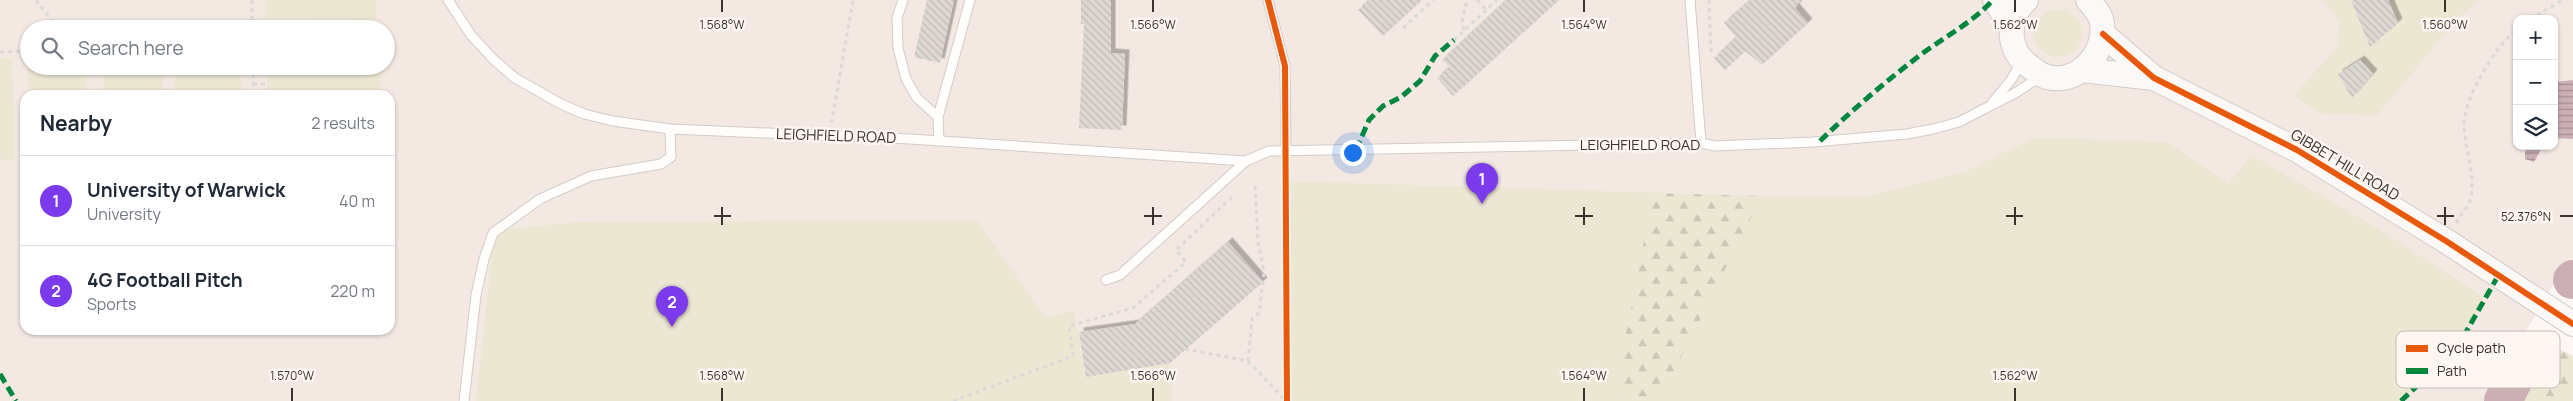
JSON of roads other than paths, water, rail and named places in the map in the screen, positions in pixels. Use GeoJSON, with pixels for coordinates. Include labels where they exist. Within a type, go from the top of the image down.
{"type":"FeatureCollection","features":[{"type":"Feature","properties":{"kind":"street"},"geometry":{"type":"LineString","coordinates":[[1995,0],[2012,28]]}},
{"type":"Feature","properties":{"kind":"street"},"geometry":{"type":"LineString","coordinates":[[2026,0],[2015,15],[2012,28],[2013,45],[2022,61],[2042,76],[2056,78],[2070,76],[2082,70],[2093,60],[2100,48],[2098,11]]}},
{"type":"Feature","properties":{"kind":"street","name":"GIBBET HILL ROAD"},"geometry":{"type":"LineString","coordinates":[[2098,11],[2154,78]]}},
{"type":"Feature","properties":{"kind":"street","name":"GIBBET HILL ROAD"},"geometry":{"type":"LineString","coordinates":[[2082,70],[2154,78],[2297,150],[2446,240],[2573,324]]}},
{"type":"Feature","properties":{"kind":"lane","name":"LEIGHFIELD ROAD"},"geometry":{"type":"LineString","coordinates":[[448,0],[471,35],[494,60],[538,93],[584,114],[613,121],[670,129],[940,141],[1246,161],[1269,152],[1286,151],[1701,143],[1715,146],[1907,134],[1960,122],[2017,92],[2042,76]]}},
{"type":"Feature","properties":{"kind":"lane"},"geometry":{"type":"LineString","coordinates":[[903,0],[897,18],[898,48],[906,79],[917,98],[938,117]]}},
{"type":"Feature","properties":{"kind":"lane"},"geometry":{"type":"LineString","coordinates":[[940,141],[938,117],[970,0]]}},
{"type":"Feature","properties":{"kind":"lane"},"geometry":{"type":"LineString","coordinates":[[1268,0],[1284,66],[1286,151]]}},
{"type":"Feature","properties":{"kind":"lane"},"geometry":{"type":"LineString","coordinates":[[1690,0],[1701,143]]}},
{"type":"Feature","properties":{"kind":"lane","name":"LEIGHFIELD ROAD"},"geometry":{"type":"LineString","coordinates":[[1988,107],[2011,80],[2022,61]]}},
{"type":"Feature","properties":{"kind":"lane"},"geometry":{"type":"LineString","coordinates":[[464,401],[476,295],[484,259],[493,233],[540,199],[591,176],[662,164],[671,157],[670,129]]}},
{"type":"Feature","properties":{"kind":"lane"},"geometry":{"type":"LineString","coordinates":[[1106,280],[1120,275],[1246,161]]}},
{"type":"Feature","properties":{"kind":"waterway"},"geometry":{"type":"LineString","coordinates":[[2503,401],[2510,388]]}},
{"type":"Feature","properties":{"kind":"place","name":"University of Warwick"},"geometry":{"type":"Point","coordinates":[1482,204]}},
{"type":"Feature","properties":{"kind":"place","name":"4G Football Pitch"},"geometry":{"type":"Point","coordinates":[672,327]}}]}
